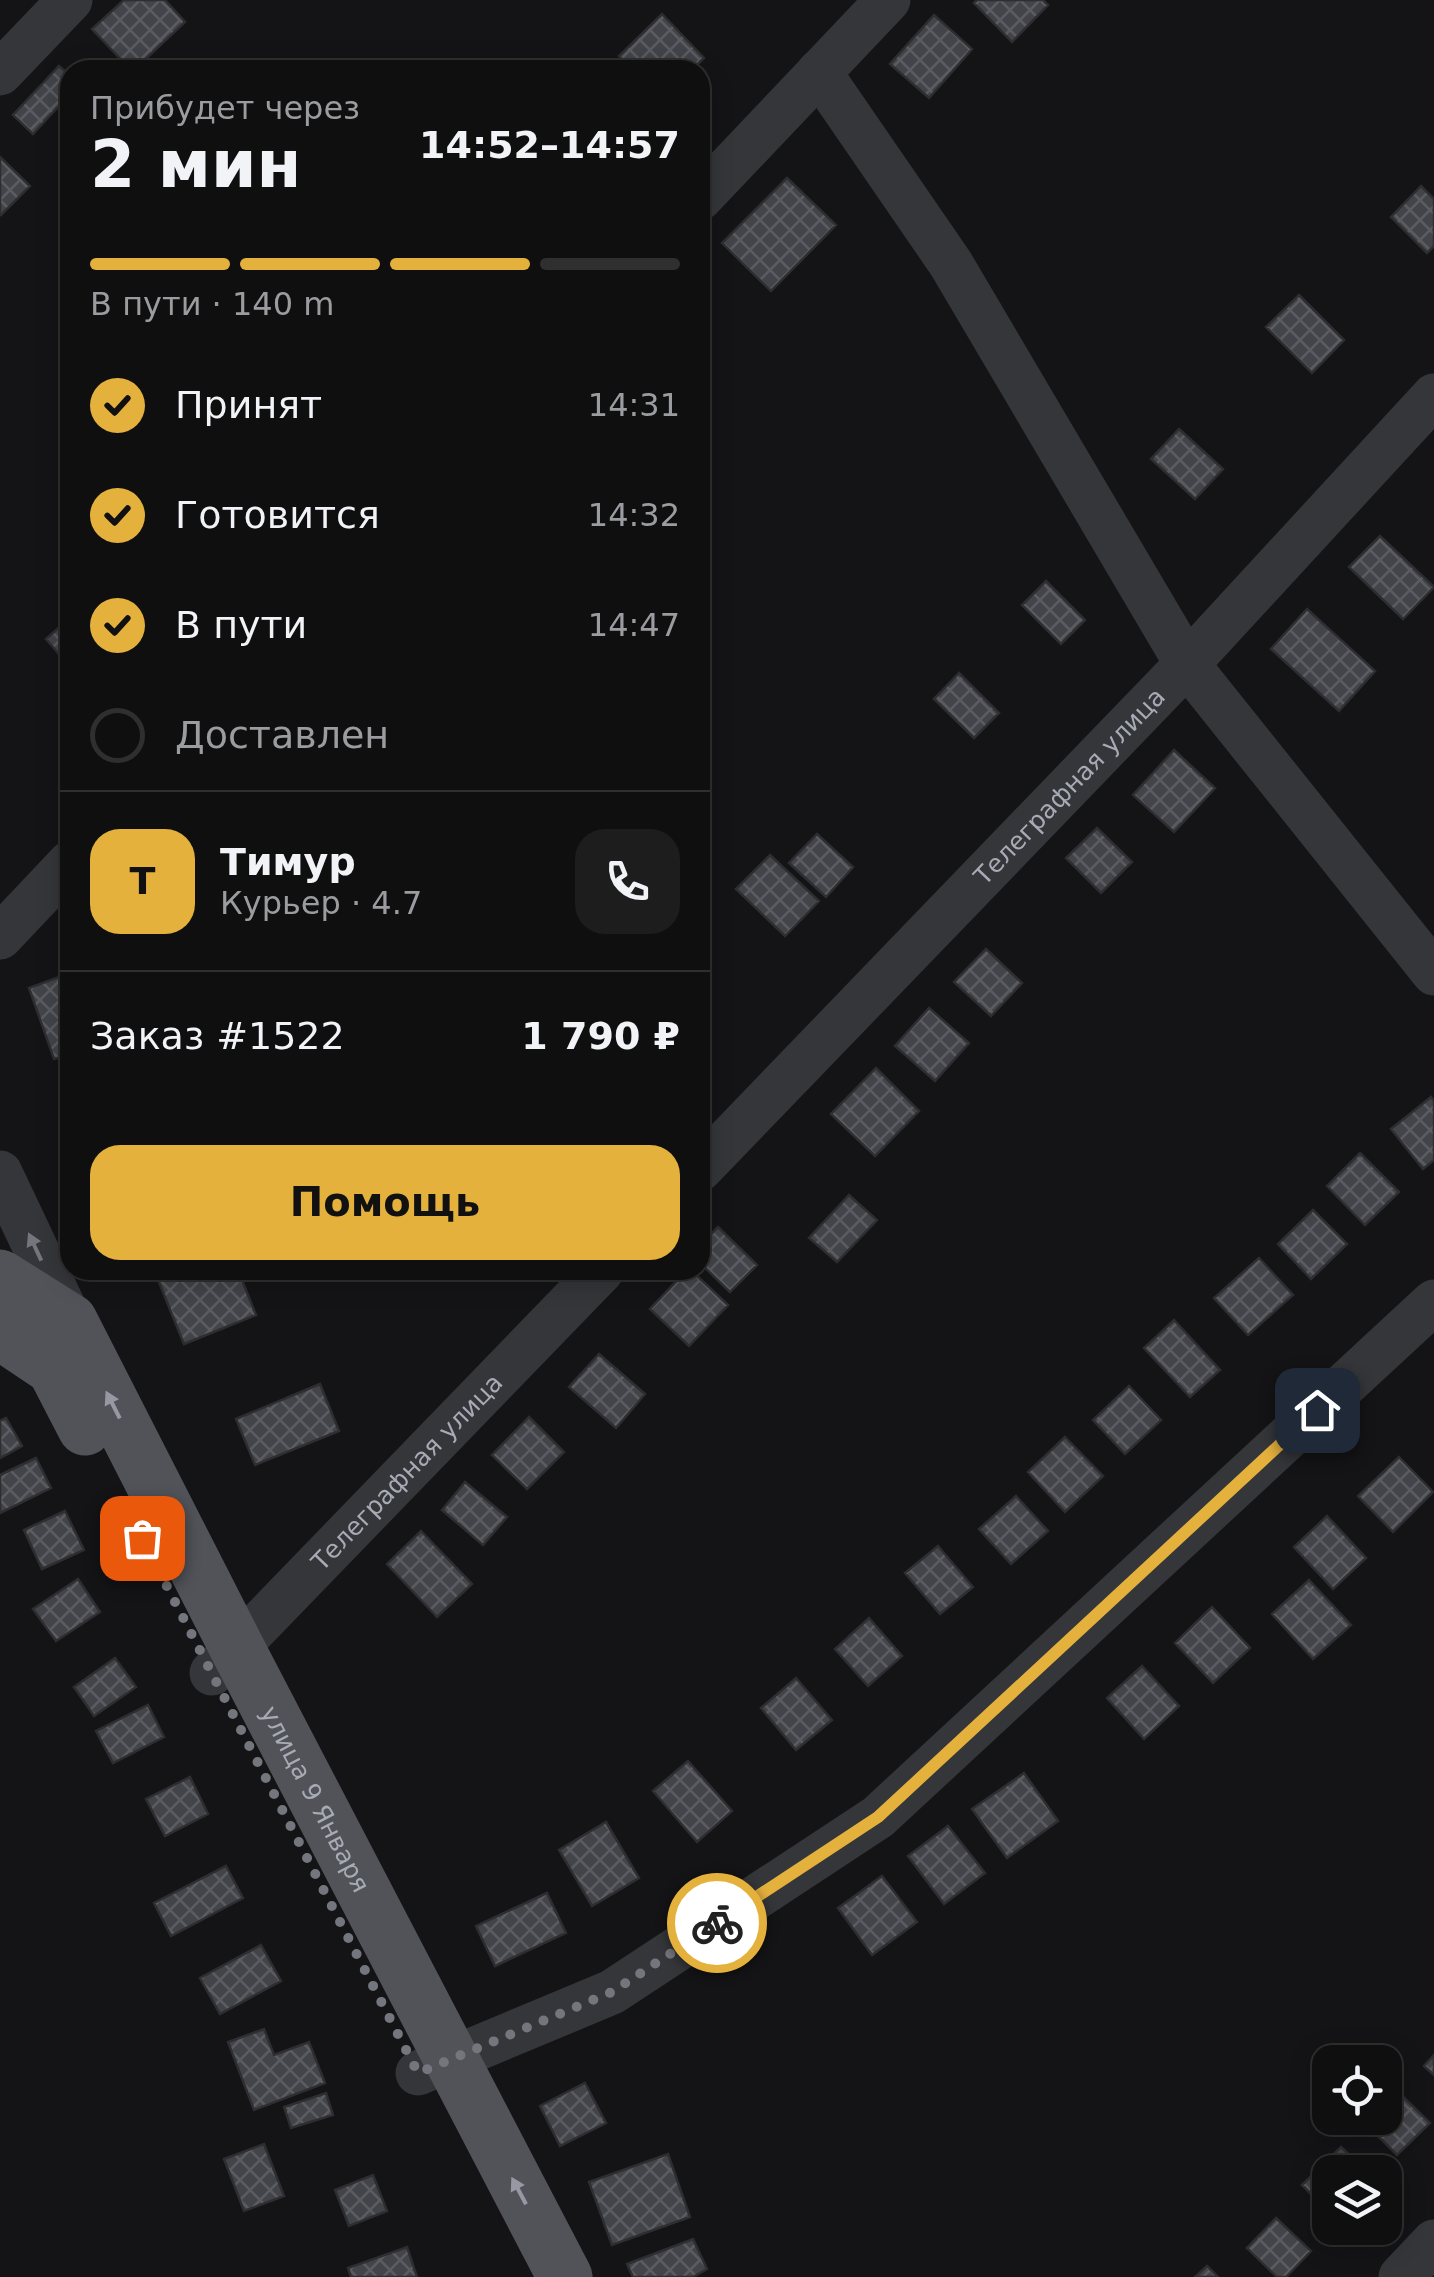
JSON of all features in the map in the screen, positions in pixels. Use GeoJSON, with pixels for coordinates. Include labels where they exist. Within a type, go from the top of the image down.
{"type":"FeatureCollection","features":[{"type":"Feature","properties":{"kind":"main road"},"geometry":{"type":"LineString","coordinates":[[1,1277],[62,1344]]}},
{"type":"Feature","properties":{"kind":"main road"},"geometry":{"type":"LineString","coordinates":[[0,1332],[62,1344]]}},
{"type":"Feature","properties":{"kind":"main road","name":"улица 9 Января"},"geometry":{"type":"LineString","coordinates":[[62,1344],[434,2066],[524,2277]]}},
{"type":"Feature","properties":{"kind":"main road","name":"улица 9 Января"},"geometry":{"type":"LineString","coordinates":[[434,2066],[565,2277]]}},
{"type":"Feature","properties":{"kind":"street"},"geometry":{"type":"LineString","coordinates":[[0,73],[70,0]]}},
{"type":"Feature","properties":{"kind":"street"},"geometry":{"type":"LineString","coordinates":[[710,187],[888,0]]}},
{"type":"Feature","properties":{"kind":"street"},"geometry":{"type":"LineString","coordinates":[[819,72],[951,264],[1188,664],[1434,973]]}},
{"type":"Feature","properties":{"kind":"street","name":"Телеграфная улица"},"geometry":{"type":"LineString","coordinates":[[710,1159],[1188,664],[1434,396]]}},
{"type":"Feature","properties":{"kind":"street"},"geometry":{"type":"LineString","coordinates":[[0,936],[60,873]]}},
{"type":"Feature","properties":{"kind":"street"},"geometry":{"type":"LineString","coordinates":[[0,1173],[62,1344]]}},
{"type":"Feature","properties":{"kind":"street","name":"Телеграфная улица"},"geometry":{"type":"LineString","coordinates":[[224,1661],[592,1280]]}},
{"type":"Feature","properties":{"kind":"street"},"geometry":{"type":"LineString","coordinates":[[434,2066],[612,1992],[878,1817],[1434,1302]]}},
{"type":"Feature","properties":{"kind":"street"},"geometry":{"type":"LineString","coordinates":[[1401,2277],[1434,2242]]}},
{"type":"Feature","properties":{"kind":"building"},"geometry":{"type":"Polygon","coordinates":[[[124,0],[165,0],[185,22],[145,60],[121,60],[92,29],[124,0]]]}},
{"type":"Feature","properties":{"kind":"building"},"geometry":{"type":"Polygon","coordinates":[[[1043,0],[1048,5],[1012,42],[974,3],[1043,0]]]}},
{"type":"Feature","properties":{"kind":"building"},"geometry":{"type":"Polygon","coordinates":[[[662,14],[704,58],[623,60],[619,56],[662,14]]]}},
{"type":"Feature","properties":{"kind":"building"},"geometry":{"type":"Polygon","coordinates":[[[934,15],[972,49],[929,98],[890,64],[934,15]]]}},
{"type":"Feature","properties":{"kind":"building"},"geometry":{"type":"Polygon","coordinates":[[[60,67],[60,105],[33,134],[13,115],[60,67]]]}},
{"type":"Feature","properties":{"kind":"building"},"geometry":{"type":"Polygon","coordinates":[[[0,157],[30,186],[1,215],[0,214],[0,157]]]}},
{"type":"Feature","properties":{"kind":"building"},"geometry":{"type":"Polygon","coordinates":[[[787,178],[836,225],[771,291],[722,243],[787,178]]]}},
{"type":"Feature","properties":{"kind":"building"},"geometry":{"type":"Polygon","coordinates":[[[1421,186],[1434,199],[1434,246],[1427,253],[1391,217],[1421,186]]]}},
{"type":"Feature","properties":{"kind":"building"},"geometry":{"type":"Polygon","coordinates":[[[1299,295],[1344,340],[1312,373],[1266,327],[1299,295]]]}},
{"type":"Feature","properties":{"kind":"building"},"geometry":{"type":"Polygon","coordinates":[[[1179,429],[1223,469],[1195,499],[1151,459],[1179,429]]]}},
{"type":"Feature","properties":{"kind":"building"},"geometry":{"type":"Polygon","coordinates":[[[1380,536],[1434,587],[1403,619],[1349,567],[1380,536]]]}},
{"type":"Feature","properties":{"kind":"building"},"geometry":{"type":"Polygon","coordinates":[[[1046,581],[1085,620],[1061,644],[1022,605],[1046,581]]]}},
{"type":"Feature","properties":{"kind":"building"},"geometry":{"type":"Polygon","coordinates":[[[1307,609],[1375,671],[1339,711],[1271,649],[1307,609]]]}},
{"type":"Feature","properties":{"kind":"building"},"geometry":{"type":"Polygon","coordinates":[[[60,627],[60,655],[46,639],[60,627]]]}},
{"type":"Feature","properties":{"kind":"building"},"geometry":{"type":"Polygon","coordinates":[[[959,673],[999,713],[974,738],[934,699],[959,673]]]}},
{"type":"Feature","properties":{"kind":"building"},"geometry":{"type":"Polygon","coordinates":[[[1174,750],[1215,788],[1174,832],[1133,795],[1174,750]]]}},
{"type":"Feature","properties":{"kind":"building"},"geometry":{"type":"Polygon","coordinates":[[[1097,828],[1132,862],[1101,893],[1066,858],[1097,828]]]}},
{"type":"Feature","properties":{"kind":"building"},"geometry":{"type":"Polygon","coordinates":[[[817,834],[853,867],[826,897],[789,863],[817,834]]]}},
{"type":"Feature","properties":{"kind":"building"},"geometry":{"type":"Polygon","coordinates":[[[770,855],[819,901],[785,936],[736,889],[770,855]]]}},
{"type":"Feature","properties":{"kind":"building"},"geometry":{"type":"Polygon","coordinates":[[[986,949],[1022,983],[991,1016],[954,982],[986,949]]]}},
{"type":"Feature","properties":{"kind":"building"},"geometry":{"type":"Polygon","coordinates":[[[60,977],[60,1057],[54,1059],[29,988],[60,977]]]}},
{"type":"Feature","properties":{"kind":"building"},"geometry":{"type":"Polygon","coordinates":[[[929,1008],[969,1043],[935,1081],[895,1046],[929,1008]]]}},
{"type":"Feature","properties":{"kind":"building"},"geometry":{"type":"Polygon","coordinates":[[[876,1068],[919,1111],[875,1156],[831,1114],[876,1068]]]}},
{"type":"Feature","properties":{"kind":"building"},"geometry":{"type":"Polygon","coordinates":[[[1431,1097],[1434,1160],[1423,1169],[1391,1129],[1431,1097]]]}},
{"type":"Feature","properties":{"kind":"building"},"geometry":{"type":"Polygon","coordinates":[[[1360,1153],[1399,1192],[1365,1225],[1327,1186],[1360,1153]]]}},
{"type":"Feature","properties":{"kind":"building"},"geometry":{"type":"Polygon","coordinates":[[[849,1195],[877,1220],[837,1262],[809,1238],[849,1195]]]}},
{"type":"Feature","properties":{"kind":"building"},"geometry":{"type":"Polygon","coordinates":[[[1313,1210],[1347,1244],[1311,1279],[1278,1244],[1313,1210]]]}},
{"type":"Feature","properties":{"kind":"building"},"geometry":{"type":"Polygon","coordinates":[[[718,1227],[757,1265],[730,1292],[710,1273],[710,1235],[718,1227]]]}},
{"type":"Feature","properties":{"kind":"building"},"geometry":{"type":"Polygon","coordinates":[[[1259,1258],[1293,1295],[1248,1335],[1214,1298],[1259,1258]]]}},
{"type":"Feature","properties":{"kind":"building"},"geometry":{"type":"Polygon","coordinates":[[[158,1280],[242,1280],[256,1315],[184,1344],[158,1280]]]}},
{"type":"Feature","properties":{"kind":"building"},"geometry":{"type":"Polygon","coordinates":[[[678,1280],[702,1280],[728,1305],[689,1346],[650,1309],[678,1280]]]}},
{"type":"Feature","properties":{"kind":"building"},"geometry":{"type":"Polygon","coordinates":[[[1174,1320],[1220,1370],[1190,1397],[1144,1348],[1174,1320]]]}},
{"type":"Feature","properties":{"kind":"building"},"geometry":{"type":"Polygon","coordinates":[[[599,1354],[645,1394],[616,1428],[569,1387],[599,1354]]]}},
{"type":"Feature","properties":{"kind":"building"},"geometry":{"type":"Polygon","coordinates":[[[320,1384],[339,1431],[255,1465],[236,1419],[320,1384]]]}},
{"type":"Feature","properties":{"kind":"building"},"geometry":{"type":"Polygon","coordinates":[[[1129,1386],[1161,1420],[1125,1454],[1093,1420],[1129,1386]]]}},
{"type":"Feature","properties":{"kind":"building"},"geometry":{"type":"Polygon","coordinates":[[[529,1417],[564,1452],[527,1489],[492,1455],[529,1417]]]}},
{"type":"Feature","properties":{"kind":"building"},"geometry":{"type":"Polygon","coordinates":[[[6,1418],[22,1446],[0,1458],[0,1421],[6,1418]]]}},
{"type":"Feature","properties":{"kind":"building"},"geometry":{"type":"Polygon","coordinates":[[[1065,1437],[1103,1476],[1065,1512],[1028,1472],[1065,1437]]]}},
{"type":"Feature","properties":{"kind":"building"},"geometry":{"type":"Polygon","coordinates":[[[1399,1457],[1433,1492],[1393,1532],[1358,1496],[1399,1457]]]}},
{"type":"Feature","properties":{"kind":"building"},"geometry":{"type":"Polygon","coordinates":[[[36,1458],[51,1488],[0,1513],[0,1475],[36,1458]]]}},
{"type":"Feature","properties":{"kind":"building"},"geometry":{"type":"Polygon","coordinates":[[[465,1482],[507,1517],[483,1545],[442,1510],[465,1482]]]}},
{"type":"Feature","properties":{"kind":"building"},"geometry":{"type":"Polygon","coordinates":[[[1016,1496],[1048,1531],[1011,1564],[979,1529],[1016,1496]]]}},
{"type":"Feature","properties":{"kind":"building"},"geometry":{"type":"Polygon","coordinates":[[[65,1511],[84,1550],[42,1569],[24,1530],[65,1511]]]}},
{"type":"Feature","properties":{"kind":"building"},"geometry":{"type":"Polygon","coordinates":[[[1327,1516],[1366,1558],[1333,1589],[1294,1547],[1327,1516]]]}},
{"type":"Feature","properties":{"kind":"building"},"geometry":{"type":"Polygon","coordinates":[[[421,1531],[472,1584],[437,1617],[387,1564],[421,1531]]]}},
{"type":"Feature","properties":{"kind":"building"},"geometry":{"type":"Polygon","coordinates":[[[938,1546],[973,1587],[940,1614],[905,1573],[938,1546]]]}},
{"type":"Feature","properties":{"kind":"building"},"geometry":{"type":"Polygon","coordinates":[[[78,1579],[100,1612],[56,1641],[33,1609],[78,1579]]]}},
{"type":"Feature","properties":{"kind":"building"},"geometry":{"type":"Polygon","coordinates":[[[1309,1580],[1351,1625],[1313,1659],[1272,1614],[1309,1580]]]}},
{"type":"Feature","properties":{"kind":"building"},"geometry":{"type":"Polygon","coordinates":[[[1212,1607],[1250,1648],[1213,1683],[1175,1643],[1212,1607]]]}},
{"type":"Feature","properties":{"kind":"building"},"geometry":{"type":"Polygon","coordinates":[[[869,1618],[902,1656],[868,1686],[835,1649],[869,1618]]]}},
{"type":"Feature","properties":{"kind":"building"},"geometry":{"type":"Polygon","coordinates":[[[115,1658],[136,1687],[94,1716],[74,1687],[115,1658]]]}},
{"type":"Feature","properties":{"kind":"building"},"geometry":{"type":"Polygon","coordinates":[[[1142,1666],[1179,1706],[1144,1739],[1107,1698],[1142,1666]]]}},
{"type":"Feature","properties":{"kind":"building"},"geometry":{"type":"Polygon","coordinates":[[[796,1678],[832,1720],[796,1750],[761,1708],[796,1678]]]}},
{"type":"Feature","properties":{"kind":"building"},"geometry":{"type":"Polygon","coordinates":[[[148,1705],[164,1737],[113,1763],[96,1731],[148,1705]]]}},
{"type":"Feature","properties":{"kind":"building"},"geometry":{"type":"Polygon","coordinates":[[[688,1761],[732,1811],[697,1842],[653,1791],[688,1761]]]}},
{"type":"Feature","properties":{"kind":"building"},"geometry":{"type":"Polygon","coordinates":[[[1024,1773],[1058,1821],[1007,1858],[972,1809],[1024,1773]]]}},
{"type":"Feature","properties":{"kind":"building"},"geometry":{"type":"Polygon","coordinates":[[[190,1777],[208,1814],[165,1836],[146,1799],[190,1777]]]}},
{"type":"Feature","properties":{"kind":"building"},"geometry":{"type":"Polygon","coordinates":[[[606,1822],[639,1878],[592,1906],[559,1850],[606,1822]]]}},
{"type":"Feature","properties":{"kind":"building"},"geometry":{"type":"Polygon","coordinates":[[[948,1826],[985,1873],[944,1904],[908,1856],[948,1826]]]}},
{"type":"Feature","properties":{"kind":"building"},"geometry":{"type":"Polygon","coordinates":[[[226,1866],[243,1898],[171,1936],[154,1903],[226,1866]]]}},
{"type":"Feature","properties":{"kind":"building"},"geometry":{"type":"Polygon","coordinates":[[[882,1876],[917,1922],[872,1955],[838,1908],[882,1876]]]}},
{"type":"Feature","properties":{"kind":"building"},"geometry":{"type":"Polygon","coordinates":[[[547,1893],[566,1933],[495,1966],[476,1926],[547,1893]]]}},
{"type":"Feature","properties":{"kind":"building"},"geometry":{"type":"Polygon","coordinates":[[[261,1945],[281,1981],[220,2014],[200,1978],[261,1945]]]}},
{"type":"Feature","properties":{"kind":"building"},"geometry":{"type":"Polygon","coordinates":[[[264,2029],[274,2055],[309,2042],[325,2083],[254,2110],[228,2042],[264,2029]]]}},
{"type":"Feature","properties":{"kind":"building"},"geometry":{"type":"Polygon","coordinates":[[[1434,2055],[1434,2075],[1424,2066],[1434,2055]]]}},
{"type":"Feature","properties":{"kind":"building"},"geometry":{"type":"Polygon","coordinates":[[[585,2083],[606,2123],[560,2146],[540,2106],[585,2083]]]}},
{"type":"Feature","properties":{"kind":"building"},"geometry":{"type":"Polygon","coordinates":[[[326,2093],[333,2115],[291,2128],[284,2107],[326,2093]]]}},
{"type":"Feature","properties":{"kind":"building"},"geometry":{"type":"Polygon","coordinates":[[[1402,2096],[1430,2123],[1397,2155],[1377,2135],[1402,2135],[1402,2096]]]}},
{"type":"Feature","properties":{"kind":"building"},"geometry":{"type":"Polygon","coordinates":[[[264,2144],[284,2196],[244,2211],[224,2159],[264,2144]]]}},
{"type":"Feature","properties":{"kind":"building"},"geometry":{"type":"Polygon","coordinates":[[[1341,2147],[1349,2155],[1333,2155],[1341,2147]]]}},
{"type":"Feature","properties":{"kind":"building"},"geometry":{"type":"Polygon","coordinates":[[[668,2154],[690,2217],[612,2245],[589,2182],[668,2154]]]}},
{"type":"Feature","properties":{"kind":"building"},"geometry":{"type":"Polygon","coordinates":[[[373,2175],[387,2211],[349,2226],[335,2190],[373,2175]]]}},
{"type":"Feature","properties":{"kind":"building"},"geometry":{"type":"Polygon","coordinates":[[[1312,2175],[1312,2195],[1302,2185],[1312,2175]]]}},
{"type":"Feature","properties":{"kind":"building"},"geometry":{"type":"Polygon","coordinates":[[[1276,2218],[1311,2251],[1286,2277],[1277,2277],[1247,2248],[1276,2218]]]}},
{"type":"Feature","properties":{"kind":"building"},"geometry":{"type":"Polygon","coordinates":[[[693,2239],[707,2269],[693,2277],[633,2277],[627,2264],[693,2239]]]}},
{"type":"Feature","properties":{"kind":"building"},"geometry":{"type":"Polygon","coordinates":[[[407,2247],[417,2277],[351,2277],[348,2268],[407,2247]]]}},
{"type":"Feature","properties":{"kind":"building"},"geometry":{"type":"Polygon","coordinates":[[[1207,2266],[1218,2277],[1195,2277],[1207,2266]]]}},
{"type":"Feature","properties":{"kind":"way so far"},"geometry":{"type":"LineString","coordinates":[[142,1538],[418,2073],[612,1992],[717,1923]]}},
{"type":"Feature","properties":{"kind":"route"},"geometry":{"type":"LineString","coordinates":[[717,1923],[878,1817],[1317,1410]]}}]}
